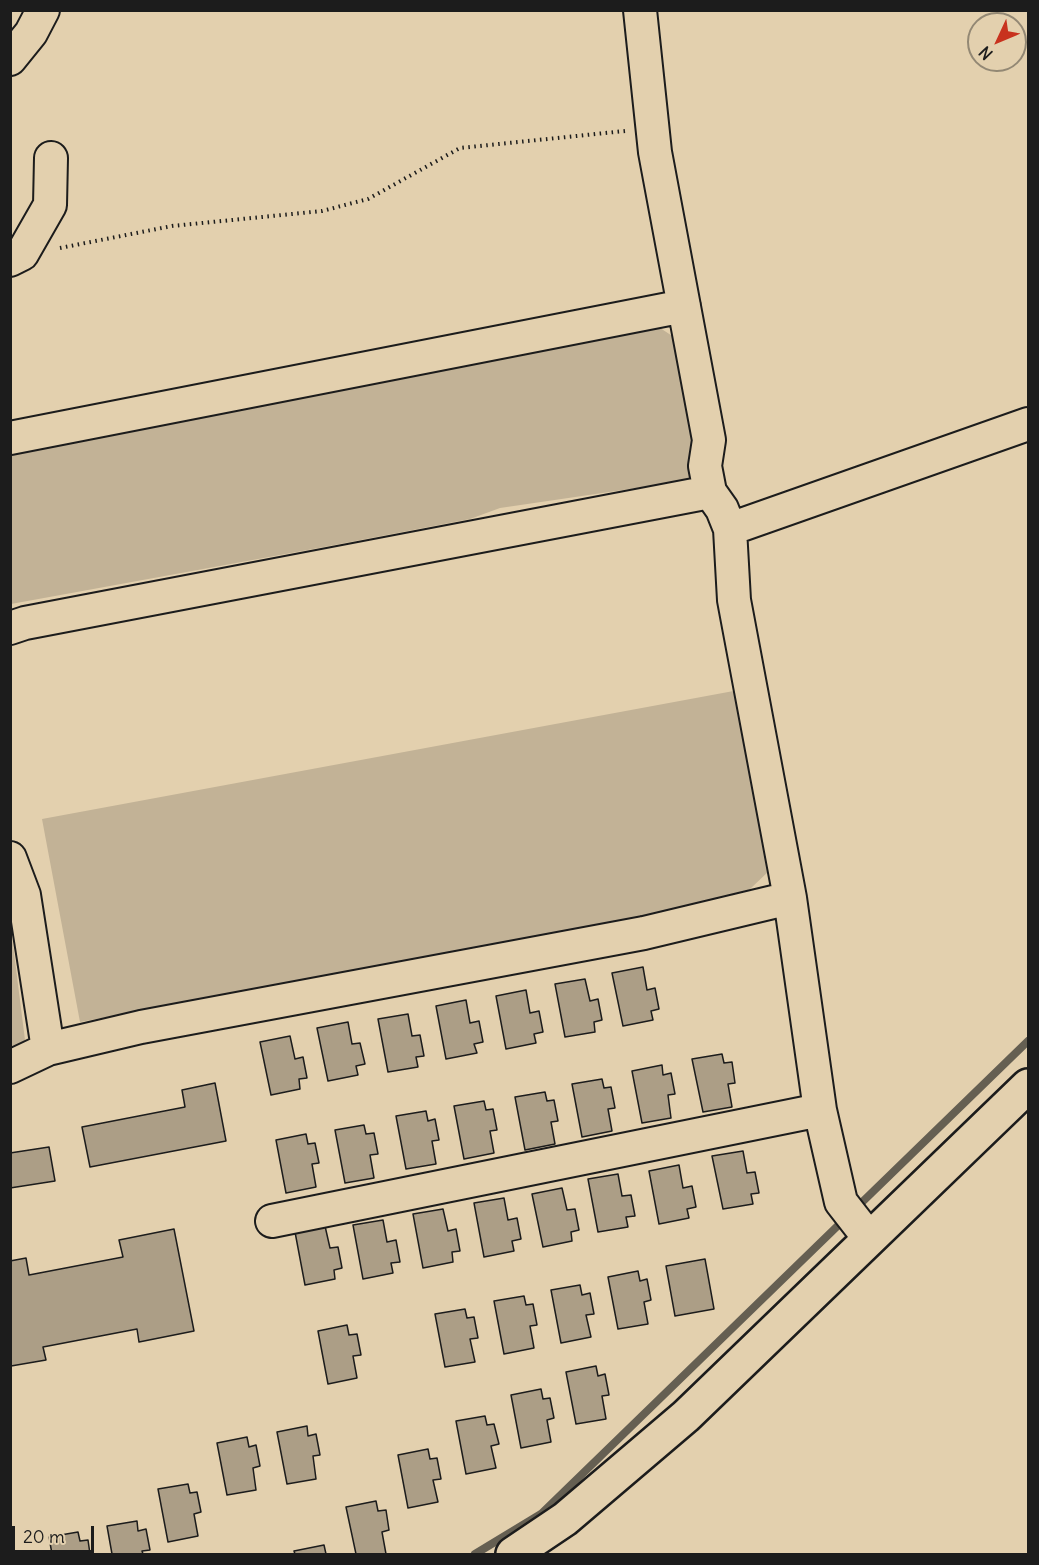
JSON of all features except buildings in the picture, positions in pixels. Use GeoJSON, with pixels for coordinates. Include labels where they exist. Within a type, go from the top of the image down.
{"type":"FeatureCollection","features":[{"type":"Feature","properties":{"kind":"street"},"geometry":{"type":"LineString","coordinates":[[10,59],[31,33],[43,10]]}},
{"type":"Feature","properties":{"kind":"street"},"geometry":{"type":"LineString","coordinates":[[640,10],[655,152],[710,440],[705,466],[710,492],[722,509],[730,529],[735,600],[790,898],[820,1110],[840,1202],[866,1233]]}},
{"type":"Feature","properties":{"kind":"street"},"geometry":{"type":"LineString","coordinates":[[16,257],[50,205],[51,158]]}},
{"type":"Feature","properties":{"kind":"street"},"geometry":{"type":"LineString","coordinates":[[10,438],[684,306]]}},
{"type":"Feature","properties":{"kind":"street"},"geometry":{"type":"LineString","coordinates":[[730,529],[1029,424]]}},
{"type":"Feature","properties":{"kind":"street"},"geometry":{"type":"LineString","coordinates":[[10,628],[36,621],[710,492]]}},
{"type":"Feature","properties":{"kind":"street"},"geometry":{"type":"LineString","coordinates":[[10,858],[24,895],[48,1049]]}},
{"type":"Feature","properties":{"kind":"street"},"geometry":{"type":"LineString","coordinates":[[10,1067],[48,1049],[141,1027],[644,933],[790,898]]}},
{"type":"Feature","properties":{"kind":"street"},"geometry":{"type":"LineString","coordinates":[[513,1554],[565,1519],[686,1416],[866,1233],[1029,1086]]}},
{"type":"Feature","properties":{"kind":"street"},"geometry":{"type":"LineString","coordinates":[[272,1221],[820,1110]]}},
{"type":"Feature","properties":{"kind":"path"},"geometry":{"type":"LineString","coordinates":[[16,257],[172,226],[322,211],[368,198],[460,148],[653,128]]}},
{"type":"Feature","properties":{"kind":"shaded area"},"geometry":{"type":"Polygon","coordinates":[[[657,326],[680,341],[702,465],[698,479],[500,508],[470,519],[11,604],[11,450],[657,326]]]}},
{"type":"Feature","properties":{"kind":"shaded area"},"geometry":{"type":"Polygon","coordinates":[[[739,690],[769,871],[750,889],[724,902],[80,1022],[42,819],[739,690]]]}},
{"type":"Feature","properties":{"kind":"shaded area"},"geometry":{"type":"Polygon","coordinates":[[[10,921],[25,1040],[11,1051],[10,1051],[10,921]]]}},
{"type":"Feature","properties":{"kind":"waterway"},"geometry":{"type":"LineString","coordinates":[[475,1554],[541,1514],[1028,1041]]}}]}
